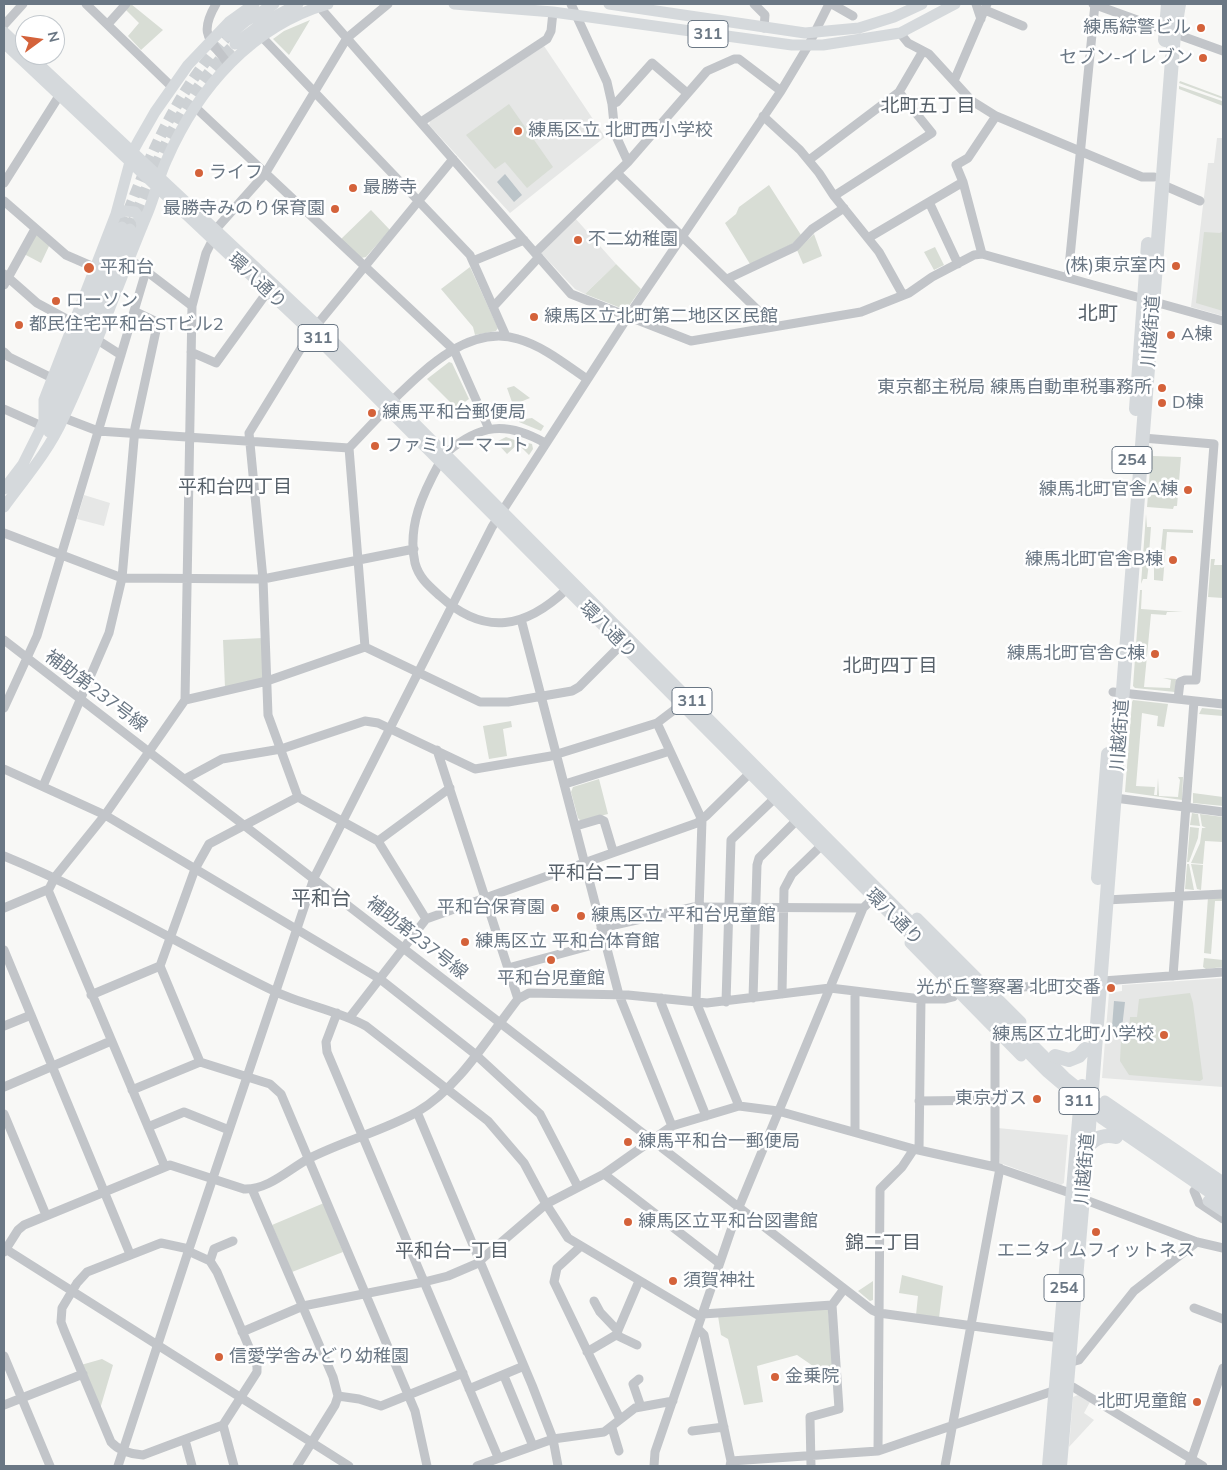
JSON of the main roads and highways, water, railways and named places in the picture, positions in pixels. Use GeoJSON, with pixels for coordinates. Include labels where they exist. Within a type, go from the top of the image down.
{"type":"FeatureCollection","features":[{"type":"Feature","properties":{"kind":"highway","name":"川越街道"},"geometry":{"type":"LineString","coordinates":[[1049,1466],[1061,1389],[1068,1363],[1086,1086],[1170,32],[1168,4]]}},
{"type":"Feature","properties":{"kind":"highway","name":"川越街道"},"geometry":{"type":"LineString","coordinates":[[1170,32],[1179,4]]}},
{"type":"Feature","properties":{"kind":"highway","name":"川越街道"},"geometry":{"type":"LineString","coordinates":[[1086,1086],[1085,1049],[1106,900],[1114,798],[1118,693],[1143,438],[1149,300]]}},
{"type":"Feature","properties":{"kind":"highway"},"geometry":{"type":"LineString","coordinates":[[1055,1056],[1064,1060],[1073,1060],[1085,1049]]}},
{"type":"Feature","properties":{"kind":"highway","name":"川越街道"},"geometry":{"type":"LineString","coordinates":[[1060,1466],[1060,1338],[1078,1196],[1087,1148],[1084,1114]]}},
{"type":"Feature","properties":{"kind":"highway"},"geometry":{"type":"LineString","coordinates":[[1087,1148],[1092,1142],[1103,1136],[1116,1137]]}},
{"type":"Feature","properties":{"kind":"main road"},"geometry":{"type":"LineString","coordinates":[[9,491],[43,456],[64,418],[142,227],[160,176],[185,124],[228,64],[232,41],[254,4]]}},
{"type":"Feature","properties":{"kind":"main road"},"geometry":{"type":"LineString","coordinates":[[232,41],[246,20],[274,4]]}},
{"type":"Feature","properties":{"kind":"main road"},"geometry":{"type":"LineString","coordinates":[[232,41],[298,4]]}},
{"type":"Feature","properties":{"kind":"main road","name":"311"},"geometry":{"type":"LineString","coordinates":[[454,4],[482,8],[553,12],[808,46],[900,33],[955,4]]}},
{"type":"Feature","properties":{"kind":"main road"},"geometry":{"type":"LineString","coordinates":[[504,4],[533,10]]}},
{"type":"Feature","properties":{"kind":"main road","name":"311"},"geometry":{"type":"LineString","coordinates":[[609,4],[764,28],[814,33],[840,31],[879,23],[922,4]]}},
{"type":"Feature","properties":{"kind":"main road"},"geometry":{"type":"LineString","coordinates":[[43,423],[44,400],[116,214],[133,152],[172,87],[210,42],[232,41],[261,36],[289,19],[325,5]]}},
{"type":"Feature","properties":{"kind":"main road"},"geometry":{"type":"LineString","coordinates":[[4,32],[15,42]]}},
{"type":"Feature","properties":{"kind":"main road","name":"環八通り"},"geometry":{"type":"LineString","coordinates":[[4,43],[157,188],[215,234],[314,328],[878,894],[988,1000],[1053,1066],[1116,1118],[1223,1192]]}},
{"type":"Feature","properties":{"kind":"main road","name":"環八通り"},"geometry":{"type":"LineString","coordinates":[[40,65],[160,176],[268,291],[314,328]]}},
{"type":"Feature","properties":{"kind":"main road"},"geometry":{"type":"LineString","coordinates":[[116,214],[125,211],[135,212],[141,220],[142,227]]}},
{"type":"Feature","properties":{"kind":"main road"},"geometry":{"type":"LineString","coordinates":[[4,507],[9,491],[43,423],[126,228],[58,412],[39,452],[9,491]]}},
{"type":"Feature","properties":{"kind":"main road","name":"環八通り"},"geometry":{"type":"LineString","coordinates":[[500,514],[567,589],[750,773],[822,845],[878,894]]}},
{"type":"Feature","properties":{"kind":"main road"},"geometry":{"type":"LineString","coordinates":[[878,894],[882,914],[957,993],[1028,1063],[1084,1114],[1223,1211]]}},
{"type":"Feature","properties":{"kind":"main road"},"geometry":{"type":"LineString","coordinates":[[988,1000],[1042,1044],[1086,1086],[1143,1127],[1196,1173],[1223,1180]]}},
{"type":"Feature","properties":{"kind":"main road"},"geometry":{"type":"LineString","coordinates":[[1028,1063],[1036,1065],[1044,1061],[1046,1055],[1042,1044]]}},
{"type":"Feature","properties":{"kind":"main road"},"geometry":{"type":"LineString","coordinates":[[1129,1147],[1143,1127]]}},
{"type":"Feature","properties":{"kind":"main road","name":"環八通り"},"geometry":{"type":"LineString","coordinates":[[1196,1173],[1223,1202]]}},
{"type":"Feature","properties":{"kind":"tunnel"},"geometry":{"type":"LineString","coordinates":[[122,227],[154,150],[179,102],[193,79],[228,36]]}},
{"type":"Feature","properties":{"kind":"tunnel"},"geometry":{"type":"LineString","coordinates":[[130,229],[161,155],[185,107],[216,64],[235,44]]}},
{"type":"Feature","properties":{"kind":"place","name":"練馬綜警ビル"},"geometry":{"type":"Point","coordinates":[1201,28]}},
{"type":"Feature","properties":{"kind":"place","name":"セブン-イレブン"},"geometry":{"type":"Point","coordinates":[1203,58]}},
{"type":"Feature","properties":{"kind":"place","name":"練馬区立 北町西小学校"},"geometry":{"type":"Point","coordinates":[518,131]}},
{"type":"Feature","properties":{"kind":"place","name":"ライフ"},"geometry":{"type":"Point","coordinates":[199,173]}},
{"type":"Feature","properties":{"kind":"place","name":"最勝寺"},"geometry":{"type":"Point","coordinates":[353,188]}},
{"type":"Feature","properties":{"kind":"place","name":"最勝寺みのり保育園"},"geometry":{"type":"Point","coordinates":[335,209]}},
{"type":"Feature","properties":{"kind":"place","name":"不二幼稚園"},"geometry":{"type":"Point","coordinates":[578,240]}},
{"type":"Feature","properties":{"kind":"place","name":"(株)東京室内"},"geometry":{"type":"Point","coordinates":[1176,266]}},
{"type":"Feature","properties":{"kind":"place","name":"平和台"},"geometry":{"type":"Point","coordinates":[89,268]}},
{"type":"Feature","properties":{"kind":"place","name":"ローソン"},"geometry":{"type":"Point","coordinates":[56,301]}},
{"type":"Feature","properties":{"kind":"place","name":"練馬区立北町第二地区区民館"},"geometry":{"type":"Point","coordinates":[534,317]}},
{"type":"Feature","properties":{"kind":"place","name":"都民住宅平和台STビル2"},"geometry":{"type":"Point","coordinates":[19,325]}},
{"type":"Feature","properties":{"kind":"place","name":"A棟"},"geometry":{"type":"Point","coordinates":[1171,335]}},
{"type":"Feature","properties":{"kind":"place","name":"東京都主税局 練馬自動車税事務所"},"geometry":{"type":"Point","coordinates":[1162,388]}},
{"type":"Feature","properties":{"kind":"place","name":"D棟"},"geometry":{"type":"Point","coordinates":[1162,403]}},
{"type":"Feature","properties":{"kind":"place","name":"練馬平和台郵便局"},"geometry":{"type":"Point","coordinates":[372,413]}},
{"type":"Feature","properties":{"kind":"place","name":"ファミリーマート"},"geometry":{"type":"Point","coordinates":[375,446]}},
{"type":"Feature","properties":{"kind":"place","name":"練馬北町官舎A棟"},"geometry":{"type":"Point","coordinates":[1188,490]}},
{"type":"Feature","properties":{"kind":"place","name":"練馬北町官舎B棟"},"geometry":{"type":"Point","coordinates":[1173,560]}},
{"type":"Feature","properties":{"kind":"place","name":"練馬北町官舎C棟"},"geometry":{"type":"Point","coordinates":[1155,654]}},
{"type":"Feature","properties":{"kind":"place","name":"平和台保育園"},"geometry":{"type":"Point","coordinates":[555,908]}},
{"type":"Feature","properties":{"kind":"place","name":"練馬区立 平和台児童館"},"geometry":{"type":"Point","coordinates":[581,916]}},
{"type":"Feature","properties":{"kind":"place","name":"練馬区立 平和台体育館"},"geometry":{"type":"Point","coordinates":[465,942]}},
{"type":"Feature","properties":{"kind":"place","name":"平和台児童館"},"geometry":{"type":"Point","coordinates":[551,960]}},
{"type":"Feature","properties":{"kind":"place","name":"光が丘警察署 北町交番"},"geometry":{"type":"Point","coordinates":[1111,988]}},
{"type":"Feature","properties":{"kind":"place","name":"練馬区立北町小学校"},"geometry":{"type":"Point","coordinates":[1164,1035]}},
{"type":"Feature","properties":{"kind":"place","name":"東京ガス"},"geometry":{"type":"Point","coordinates":[1037,1099]}},
{"type":"Feature","properties":{"kind":"place","name":"練馬平和台一郵便局"},"geometry":{"type":"Point","coordinates":[628,1142]}},
{"type":"Feature","properties":{"kind":"place","name":"練馬区立平和台図書館"},"geometry":{"type":"Point","coordinates":[628,1222]}},
{"type":"Feature","properties":{"kind":"place","name":"エニタイムフィットネス"},"geometry":{"type":"Point","coordinates":[1096,1232]}},
{"type":"Feature","properties":{"kind":"place","name":"須賀神社"},"geometry":{"type":"Point","coordinates":[673,1281]}},
{"type":"Feature","properties":{"kind":"place","name":"信愛学舎みどり幼稚園"},"geometry":{"type":"Point","coordinates":[219,1357]}},
{"type":"Feature","properties":{"kind":"place","name":"金乗院"},"geometry":{"type":"Point","coordinates":[775,1377]}},
{"type":"Feature","properties":{"kind":"place","name":"北町児童館"},"geometry":{"type":"Point","coordinates":[1197,1402]}},
{"type":"Feature","properties":{"kind":"district","name":"北町五丁目"},"geometry":{"type":"Point","coordinates":[928,106]}},
{"type":"Feature","properties":{"kind":"district","name":"北町"},"geometry":{"type":"Point","coordinates":[1098,314]}},
{"type":"Feature","properties":{"kind":"district","name":"平和台四丁目"},"geometry":{"type":"Point","coordinates":[235,487]}},
{"type":"Feature","properties":{"kind":"district","name":"北町四丁目"},"geometry":{"type":"Point","coordinates":[890,666]}},
{"type":"Feature","properties":{"kind":"district","name":"平和台二丁目"},"geometry":{"type":"Point","coordinates":[604,873]}},
{"type":"Feature","properties":{"kind":"district","name":"平和台"},"geometry":{"type":"Point","coordinates":[321,899]}},
{"type":"Feature","properties":{"kind":"district","name":"錦二丁目"},"geometry":{"type":"Point","coordinates":[883,1243]}},
{"type":"Feature","properties":{"kind":"district","name":"平和台一丁目"},"geometry":{"type":"Point","coordinates":[452,1251]}}]}
